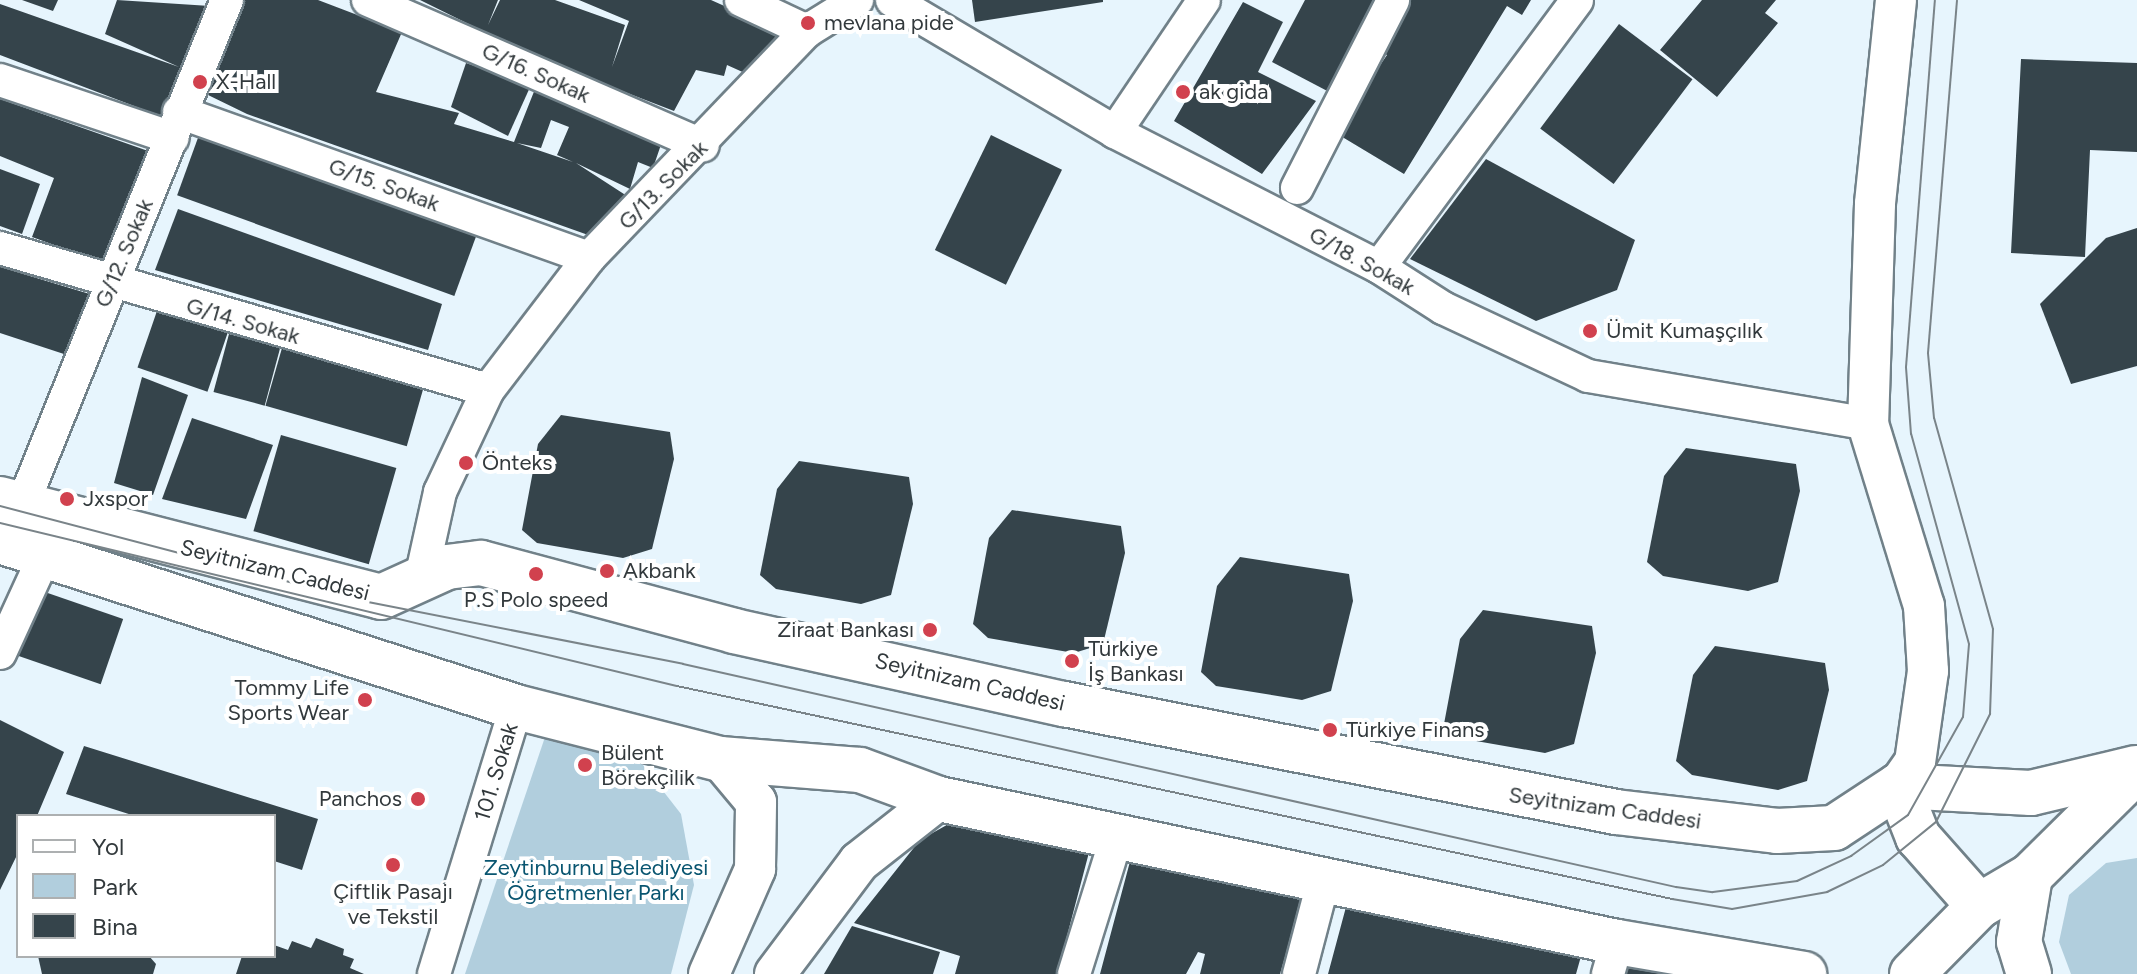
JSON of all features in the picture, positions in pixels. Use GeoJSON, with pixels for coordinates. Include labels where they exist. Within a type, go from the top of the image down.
{"type":"FeatureCollection","features":[{"type":"Feature","properties":{"kind":"main road"},"geometry":{"type":"LineString","coordinates":[[7,515],[44,557],[516,707],[720,759],[860,770],[939,799],[1118,833],[1324,879],[1612,958],[1804,974]]}},
{"type":"Feature","properties":{"kind":"main road","name":"Seyitnizam Caddesi"},"geometry":{"type":"LineString","coordinates":[[7,515],[381,597],[421,578],[481,563],[734,631],[1064,704],[1616,812],[1777,831],[1834,828],[1898,786]]}},
{"type":"Feature","properties":{"kind":"main road"},"geometry":{"type":"LineString","coordinates":[[1979,906],[1918,837],[1898,786],[2031,793],[2137,769]]}},
{"type":"Feature","properties":{"kind":"main road"},"geometry":{"type":"LineString","coordinates":[[1912,974],[1979,906],[2030,876],[2137,769]]}},
{"type":"Feature","properties":{"kind":"main road"},"geometry":{"type":"LineString","coordinates":[[2029,974],[2019,942],[2030,876]]}},
{"type":"Feature","properties":{"kind":"street","name":"G/16. Sokak"},"geometry":{"type":"LineString","coordinates":[[368,0],[703,146]]}},
{"type":"Feature","properties":{"kind":"street"},"geometry":{"type":"LineString","coordinates":[[741,0],[807,31]]}},
{"type":"Feature","properties":{"kind":"street","name":"G/13. Sokak"},"geometry":{"type":"LineString","coordinates":[[421,578],[440,492],[488,390],[589,258],[703,146],[807,31],[857,0]]}},
{"type":"Feature","properties":{"kind":"street","name":"G/18. Sokak"},"geometry":{"type":"LineString","coordinates":[[892,0],[1115,132],[1379,267],[1443,308],[1588,376],[1868,424]]}},
{"type":"Feature","properties":{"kind":"street"},"geometry":{"type":"LineString","coordinates":[[1115,132],[1204,0]]}},
{"type":"Feature","properties":{"kind":"street"},"geometry":{"type":"LineString","coordinates":[[1297,188],[1393,0]]}},
{"type":"Feature","properties":{"kind":"street"},"geometry":{"type":"LineString","coordinates":[[1379,267],[1577,0]]}},
{"type":"Feature","properties":{"kind":"street"},"geometry":{"type":"LineString","coordinates":[[1896,0],[1875,204],[1868,424],[1924,606],[1923,728],[1915,762],[1898,786]]}},
{"type":"Feature","properties":{"kind":"street","name":"G/12. Sokak"},"geometry":{"type":"LineString","coordinates":[[7,515],[110,284],[225,1]]}},
{"type":"Feature","properties":{"kind":"street","name":"G/15. Sokak"},"geometry":{"type":"LineString","coordinates":[[0,80],[175,125],[589,258]]}},
{"type":"Feature","properties":{"kind":"street","name":"G/14. Sokak"},"geometry":{"type":"LineString","coordinates":[[0,248],[110,284],[488,390]]}},
{"type":"Feature","properties":{"kind":"street"},"geometry":{"type":"LineString","coordinates":[[0,653],[44,557]]}},
{"type":"Feature","properties":{"kind":"street","name":"101. Sokak"},"geometry":{"type":"LineString","coordinates":[[434,974],[516,707]]}},
{"type":"Feature","properties":{"kind":"street"},"geometry":{"type":"LineString","coordinates":[[709,974],[755,869],[756,802],[720,759]]}},
{"type":"Feature","properties":{"kind":"street"},"geometry":{"type":"LineString","coordinates":[[775,974],[859,862],[939,799]]}},
{"type":"Feature","properties":{"kind":"street"},"geometry":{"type":"LineString","coordinates":[[1074,974],[1118,833]]}},
{"type":"Feature","properties":{"kind":"street"},"geometry":{"type":"LineString","coordinates":[[1299,974],[1324,879]]}},
{"type":"Feature","properties":{"kind":"green space","name":"Zeytinburnu Belediyesi Öğretmenler Parkı"},"geometry":{"type":"Polygon","coordinates":[[[545,737],[639,760],[681,814],[694,885],[671,974],[465,974],[545,737]]]}},
{"type":"Feature","properties":{"kind":"green space"},"geometry":{"type":"Polygon","coordinates":[[[2137,858],[2137,974],[2071,974],[2059,942],[2069,895],[2106,863],[2137,858]]]}},
{"type":"Feature","properties":{"kind":"building"},"geometry":{"type":"Polygon","coordinates":[[[22,0],[58,0],[53,11],[22,0]]]}},
{"type":"Feature","properties":{"kind":"building"},"geometry":{"type":"Polygon","coordinates":[[[117,0],[210,6],[163,117],[0,55],[0,4],[179,67],[105,34],[117,0]]]}},
{"type":"Feature","properties":{"kind":"building"},"geometry":{"type":"Polygon","coordinates":[[[243,0],[318,0],[402,32],[376,92],[459,113],[454,124],[514,142],[537,84],[666,130],[653,168],[638,162],[630,189],[576,163],[627,196],[591,236],[247,114],[206,94],[243,0]],[[551,120],[541,148],[517,143],[573,162],[557,155],[569,127],[551,120]]]}},
{"type":"Feature","properties":{"kind":"building"},"geometry":{"type":"Polygon","coordinates":[[[420,0],[498,0],[488,25],[500,0],[555,0],[625,25],[612,67],[629,21],[579,0],[711,0],[780,31],[747,74],[727,65],[724,76],[696,70],[674,111],[539,59],[420,0]]]}},
{"type":"Feature","properties":{"kind":"building"},"geometry":{"type":"Polygon","coordinates":[[[972,0],[1103,0],[1103,2],[975,22],[972,0]]]}},
{"type":"Feature","properties":{"kind":"building"},"geometry":{"type":"Polygon","coordinates":[[[1305,0],[1383,0],[1333,94],[1272,62],[1305,0]]]}},
{"type":"Feature","properties":{"kind":"building"},"geometry":{"type":"Polygon","coordinates":[[[1408,0],[1531,0],[1522,15],[1507,6],[1404,174],[1334,132],[1387,55],[1378,50],[1408,0]]]}},
{"type":"Feature","properties":{"kind":"building"},"geometry":{"type":"Polygon","coordinates":[[[1702,0],[1776,0],[1765,13],[1778,23],[1717,97],[1660,50],[1702,0]]]}},
{"type":"Feature","properties":{"kind":"building"},"geometry":{"type":"Polygon","coordinates":[[[1243,2],[1283,22],[1258,72],[1316,101],[1262,174],[1174,121],[1243,2]]]}},
{"type":"Feature","properties":{"kind":"building"},"geometry":{"type":"Polygon","coordinates":[[[1619,24],[1692,79],[1614,184],[1540,129],[1619,24]]]}},
{"type":"Feature","properties":{"kind":"building"},"geometry":{"type":"Polygon","coordinates":[[[2021,59],[2137,63],[2137,152],[2090,150],[2085,257],[2011,253],[2021,59]]]}},
{"type":"Feature","properties":{"kind":"building"},"geometry":{"type":"Polygon","coordinates":[[[466,63],[531,85],[508,136],[451,107],[466,63]]]}},
{"type":"Feature","properties":{"kind":"building"},"geometry":{"type":"Polygon","coordinates":[[[0,99],[151,152],[110,265],[32,237],[54,178],[0,156],[0,99]]]}},
{"type":"Feature","properties":{"kind":"building"},"geometry":{"type":"Polygon","coordinates":[[[199,135],[476,236],[454,296],[177,195],[199,135]]]}},
{"type":"Feature","properties":{"kind":"building"},"geometry":{"type":"Polygon","coordinates":[[[991,135],[1062,170],[1006,285],[935,250],[991,135]]]}},
{"type":"Feature","properties":{"kind":"building"},"geometry":{"type":"Polygon","coordinates":[[[1486,159],[1635,240],[1617,290],[1536,321],[1410,259],[1486,159]]]}},
{"type":"Feature","properties":{"kind":"building"},"geometry":{"type":"Polygon","coordinates":[[[0,169],[40,184],[22,234],[0,226],[0,169]]]}},
{"type":"Feature","properties":{"kind":"building"},"geometry":{"type":"Polygon","coordinates":[[[178,209],[442,304],[428,350],[155,270],[178,209]]]}},
{"type":"Feature","properties":{"kind":"building"},"geometry":{"type":"Polygon","coordinates":[[[2137,228],[2137,366],[2071,384],[2040,304],[2106,238],[2137,228]]]}},
{"type":"Feature","properties":{"kind":"building"},"geometry":{"type":"Polygon","coordinates":[[[0,267],[93,295],[70,356],[0,333],[0,267]]]}},
{"type":"Feature","properties":{"kind":"building"},"geometry":{"type":"Polygon","coordinates":[[[158,308],[228,332],[207,392],[137,368],[158,308]]]}},
{"type":"Feature","properties":{"kind":"building"},"geometry":{"type":"Polygon","coordinates":[[[229,334],[280,348],[265,406],[213,392],[229,334]]]}},
{"type":"Feature","properties":{"kind":"building"},"geometry":{"type":"Polygon","coordinates":[[[282,348],[423,389],[407,446],[265,406],[282,348]]]}},
{"type":"Feature","properties":{"kind":"building"},"geometry":{"type":"Polygon","coordinates":[[[142,377],[188,395],[153,495],[114,483],[142,377]]]}},
{"type":"Feature","properties":{"kind":"building"},"geometry":{"type":"Polygon","coordinates":[[[561,415],[670,432],[674,459],[652,549],[623,558],[537,543],[522,530],[538,444],[561,415]]]}},
{"type":"Feature","properties":{"kind":"building"},"geometry":{"type":"Polygon","coordinates":[[[192,418],[273,445],[246,519],[162,499],[192,418]]]}},
{"type":"Feature","properties":{"kind":"building"},"geometry":{"type":"Polygon","coordinates":[[[281,435],[396,468],[369,564],[253,531],[281,435]]]}},
{"type":"Feature","properties":{"kind":"building"},"geometry":{"type":"Polygon","coordinates":[[[1686,448],[1796,464],[1800,491],[1778,582],[1748,591],[1663,576],[1647,562],[1664,476],[1686,448]]]}},
{"type":"Feature","properties":{"kind":"building"},"geometry":{"type":"Polygon","coordinates":[[[799,461],[909,477],[913,504],[891,595],[861,604],[776,589],[760,575],[777,489],[799,461]]]}},
{"type":"Feature","properties":{"kind":"building"},"geometry":{"type":"Polygon","coordinates":[[[1012,510],[1121,526],[1125,553],[1103,644],[1074,653],[988,638],[973,624],[989,538],[1012,510]]]}},
{"type":"Feature","properties":{"kind":"building"},"geometry":{"type":"Polygon","coordinates":[[[1240,557],[1349,574],[1353,601],[1331,691],[1302,700],[1216,686],[1201,672],[1217,586],[1240,557]]]}},
{"type":"Feature","properties":{"kind":"building"},"geometry":{"type":"Polygon","coordinates":[[[39,590],[123,619],[101,684],[17,655],[39,590]]]}},
{"type":"Feature","properties":{"kind":"building"},"geometry":{"type":"Polygon","coordinates":[[[1483,610],[1592,626],[1596,653],[1574,744],[1545,753],[1459,738],[1444,724],[1460,639],[1483,610]]]}},
{"type":"Feature","properties":{"kind":"building"},"geometry":{"type":"Polygon","coordinates":[[[1715,646],[1825,663],[1829,690],[1807,781],[1778,790],[1692,775],[1676,761],[1693,675],[1715,646]]]}},
{"type":"Feature","properties":{"kind":"building"},"geometry":{"type":"Polygon","coordinates":[[[0,720],[64,752],[38,814],[16,814],[16,857],[0,890],[0,720]]]}},
{"type":"Feature","properties":{"kind":"building"},"geometry":{"type":"Polygon","coordinates":[[[84,746],[318,819],[302,870],[276,862],[276,814],[129,814],[66,794],[84,746]]]}},
{"type":"Feature","properties":{"kind":"building"},"geometry":{"type":"Polygon","coordinates":[[[970,812],[1092,841],[1057,974],[955,974],[960,956],[854,923],[920,840],[970,812]]]}},
{"type":"Feature","properties":{"kind":"building"},"geometry":{"type":"Polygon","coordinates":[[[1132,854],[1305,889],[1280,974],[1200,974],[1205,954],[1198,952],[1186,974],[1100,974],[1132,854]]]}},
{"type":"Feature","properties":{"kind":"building"},"geometry":{"type":"Polygon","coordinates":[[[1346,907],[1428,926],[1431,914],[1585,942],[1576,974],[1328,974],[1346,907]]]}},
{"type":"Feature","properties":{"kind":"building"},"geometry":{"type":"Polygon","coordinates":[[[852,926],[940,952],[933,974],[824,974],[852,926]]]}},
{"type":"Feature","properties":{"kind":"building"},"geometry":{"type":"Polygon","coordinates":[[[316,938],[344,949],[343,955],[354,959],[350,968],[364,974],[236,974],[241,958],[276,958],[276,946],[288,950],[292,941],[311,948],[316,938]]]}},
{"type":"Feature","properties":{"kind":"building"},"geometry":{"type":"Polygon","coordinates":[[[38,958],[151,958],[156,964],[153,974],[42,974],[38,958]]]}},
{"type":"Feature","properties":{"kind":"building"},"geometry":{"type":"Polygon","coordinates":[[[1637,963],[1672,973],[1672,974],[1621,974],[1637,963]]]}},
{"type":"Feature","properties":{"kind":"tram line"},"geometry":{"type":"LineString","coordinates":[[368,602],[683,664],[1676,887],[1713,892],[1797,881],[1851,856],[1908,815],[1963,717],[1969,644],[1911,434],[1906,367],[1935,0]]}},
{"type":"Feature","properties":{"kind":"tram line"},"geometry":{"type":"LineString","coordinates":[[0,523],[677,686],[1672,899],[1732,909],[1827,892],[1883,865],[1936,822],[1990,714],[1993,629],[1934,418],[1928,353],[1957,0]]}},
{"type":"Feature","properties":{"kind":"tram line"},"geometry":{"type":"LineString","coordinates":[[0,506],[306,586]]}},
{"type":"Feature","properties":{"kind":"place","name":"mevlana pide"},"geometry":{"type":"Point","coordinates":[808,23]}},
{"type":"Feature","properties":{"kind":"place","name":"X-Hall"},"geometry":{"type":"Point","coordinates":[200,82]}},
{"type":"Feature","properties":{"kind":"place","name":"ak gida"},"geometry":{"type":"Point","coordinates":[1183,92]}},
{"type":"Feature","properties":{"kind":"place","name":"Ümit Kumaşçılık"},"geometry":{"type":"Point","coordinates":[1590,331]}},
{"type":"Feature","properties":{"kind":"place","name":"Önteks"},"geometry":{"type":"Point","coordinates":[466,463]}},
{"type":"Feature","properties":{"kind":"place","name":"Jxspor"},"geometry":{"type":"Point","coordinates":[67,499]}},
{"type":"Feature","properties":{"kind":"place","name":"Akbank"},"geometry":{"type":"Point","coordinates":[607,571]}},
{"type":"Feature","properties":{"kind":"place","name":"P.S Polo speed"},"geometry":{"type":"Point","coordinates":[536,574]}},
{"type":"Feature","properties":{"kind":"place","name":"Ziraat Bankası"},"geometry":{"type":"Point","coordinates":[930,630]}},
{"type":"Feature","properties":{"kind":"place","name":"Türkiye İş Bankası"},"geometry":{"type":"Point","coordinates":[1072,661]}},
{"type":"Feature","properties":{"kind":"place","name":"Tommy Life Sports Wear"},"geometry":{"type":"Point","coordinates":[365,700]}},
{"type":"Feature","properties":{"kind":"place","name":"Türkiye Finans"},"geometry":{"type":"Point","coordinates":[1330,730]}},
{"type":"Feature","properties":{"kind":"place","name":"Bülent Börekçilik"},"geometry":{"type":"Point","coordinates":[585,765]}},
{"type":"Feature","properties":{"kind":"place","name":"Panchos"},"geometry":{"type":"Point","coordinates":[418,799]}},
{"type":"Feature","properties":{"kind":"place","name":"Çiftlik Pasajı ve Tekstil"},"geometry":{"type":"Point","coordinates":[393,865]}}]}
